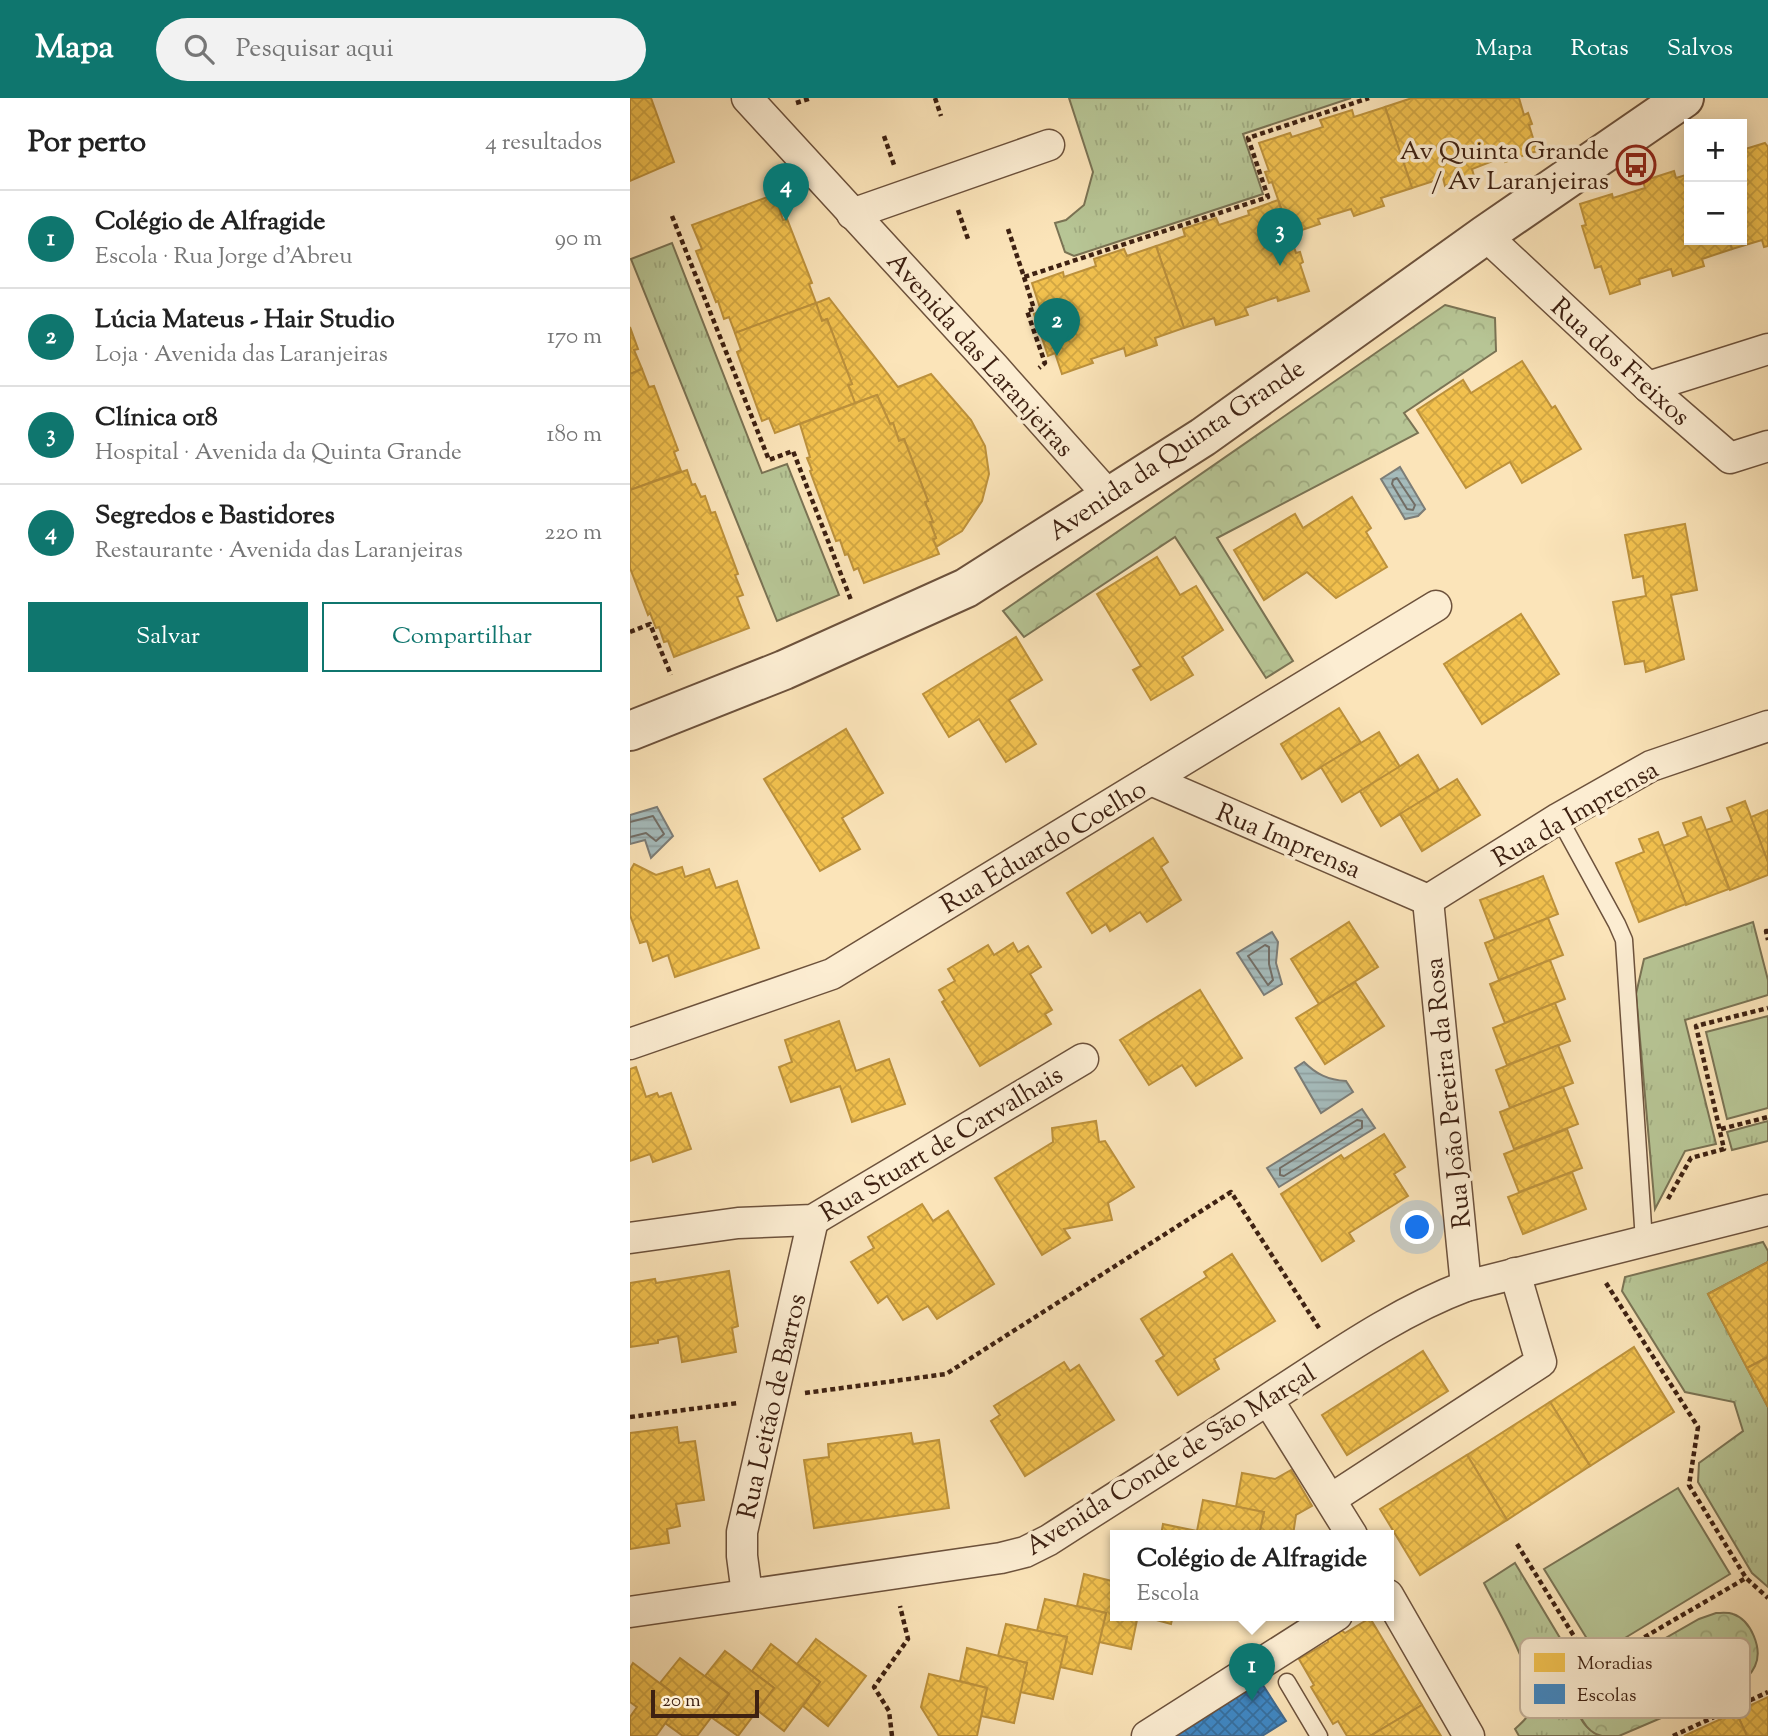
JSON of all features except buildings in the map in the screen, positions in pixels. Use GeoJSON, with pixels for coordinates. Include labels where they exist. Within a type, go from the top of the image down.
{"type":"FeatureCollection","features":[{"type":"Feature","properties":{"kind":"street","name":"Avenida das Laranjeiras"},"geometry":{"type":"LineString","coordinates":[[747,98],[1109,496]]}},
{"type":"Feature","properties":{"kind":"street","name":"Avenida da Quinta Grande"},"geometry":{"type":"LineString","coordinates":[[630,731],[784,670],[966,588],[1203,437],[1485,235],[1684,98]]}},
{"type":"Feature","properties":{"kind":"street"},"geometry":{"type":"LineString","coordinates":[[852,214],[1049,145]]}},
{"type":"Feature","properties":{"kind":"street","name":"Rua dos Freixos"},"geometry":{"type":"LineString","coordinates":[[1485,235],[1648,387],[1730,458],[1768,446]]}},
{"type":"Feature","properties":{"kind":"street"},"geometry":{"type":"LineString","coordinates":[[1648,387],[1768,349]]}},
{"type":"Feature","properties":{"kind":"street","name":"Rua Eduardo Coelho"},"geometry":{"type":"LineString","coordinates":[[630,1044],[832,974],[1436,606]]}},
{"type":"Feature","properties":{"kind":"street","name":"Rua da Imprensa"},"geometry":{"type":"LineString","coordinates":[[1428,900],[1559,818],[1651,766],[1768,726]]}},
{"type":"Feature","properties":{"kind":"street","name":"Rua Imprensa"},"geometry":{"type":"LineString","coordinates":[[1151,780],[1428,900]]}},
{"type":"Feature","properties":{"kind":"street","name":"Rua João Pereira da Rosa"},"geometry":{"type":"LineString","coordinates":[[1428,900],[1466,1286]]}},
{"type":"Feature","properties":{"kind":"street","name":"Rua Stuart de Carvalhais"},"geometry":{"type":"LineString","coordinates":[[630,1238],[738,1223],[813,1220],[1083,1059]]}},
{"type":"Feature","properties":{"kind":"street","name":"Avenida Conde de São Marçal"},"geometry":{"type":"LineString","coordinates":[[630,1612],[1001,1558],[1025,1552],[1049,1540],[1415,1307],[1466,1286],[1768,1210]]}},
{"type":"Feature","properties":{"kind":"street","name":"Rua Leitão de Barros"},"geometry":{"type":"LineString","coordinates":[[747,1594],[742,1532],[813,1220]]}},
{"type":"Feature","properties":{"kind":"street"},"geometry":{"type":"LineString","coordinates":[[1331,1499],[1541,1362],[1515,1273]]}},
{"type":"Feature","properties":{"kind":"street"},"geometry":{"type":"LineString","coordinates":[[1268,1400],[1349,1530]]}},
{"type":"Feature","properties":{"kind":"street"},"geometry":{"type":"LineString","coordinates":[[1394,1605],[1469,1736]]}},
{"type":"Feature","properties":{"kind":"street"},"geometry":{"type":"LineString","coordinates":[[1147,1736],[1328,1621]]}},
{"type":"Feature","properties":{"kind":"lane"},"geometry":{"type":"LineString","coordinates":[[1559,818],[1624,940],[1644,1241]]}},
{"type":"Feature","properties":{"kind":"lane"},"geometry":{"type":"LineString","coordinates":[[1287,1682],[1319,1736]]}},
{"type":"Feature","properties":{"kind":"path"},"geometry":{"type":"LineString","coordinates":[[795,104],[812,98]]}},
{"type":"Feature","properties":{"kind":"path"},"geometry":{"type":"LineString","coordinates":[[935,98],[941,116]]}},
{"type":"Feature","properties":{"kind":"path"},"geometry":{"type":"LineString","coordinates":[[1024,277],[1268,197],[1248,138],[1369,98]]}},
{"type":"Feature","properties":{"kind":"path"},"geometry":{"type":"LineString","coordinates":[[672,216],[769,460],[793,451],[864,634]]}},
{"type":"Feature","properties":{"kind":"path"},"geometry":{"type":"LineString","coordinates":[[1008,229],[1034,309],[1027,311],[1045,363],[1014,390]]}},
{"type":"Feature","properties":{"kind":"path"},"geometry":{"type":"LineString","coordinates":[[630,632],[650,624],[662,652]]}},
{"type":"Feature","properties":{"kind":"path"},"geometry":{"type":"LineString","coordinates":[[1768,931],[1768,940]]}},
{"type":"Feature","properties":{"kind":"path"},"geometry":{"type":"LineString","coordinates":[[1644,1241],[1691,1158],[1724,1149],[1696,1026],[1768,1008]]}},
{"type":"Feature","properties":{"kind":"path"},"geometry":{"type":"LineString","coordinates":[[1721,1129],[1768,1117]]}},
{"type":"Feature","properties":{"kind":"path"},"geometry":{"type":"LineString","coordinates":[[630,1417],[946,1374],[1231,1192],[1337,1355]]}},
{"type":"Feature","properties":{"kind":"path"},"geometry":{"type":"LineString","coordinates":[[1589,1256],[1698,1427],[1689,1485],[1746,1578],[1768,1598]]}},
{"type":"Feature","properties":{"kind":"path"},"geometry":{"type":"LineString","coordinates":[[1517,1544],[1575,1638]]}},
{"type":"Feature","properties":{"kind":"path"},"geometry":{"type":"LineString","coordinates":[[891,1574],[908,1639],[874,1687],[888,1711],[892,1736]]}},
{"type":"Feature","properties":{"kind":"path"},"geometry":{"type":"LineString","coordinates":[[1643,1638],[1746,1578]]}},
{"type":"Feature","properties":{"kind":"path"},"geometry":{"type":"LineString","coordinates":[[1750,1700],[1768,1692]]}},
{"type":"Feature","properties":{"kind":"path"},"geometry":{"type":"LineString","coordinates":[[1672,1736],[1711,1718]]}},
{"type":"Feature","properties":{"kind":"green space"},"geometry":{"type":"Polygon","coordinates":[[[1069,98],[1351,98],[1243,134],[1263,194],[1074,256],[1065,252],[1055,223],[1066,220],[1084,205],[1093,172],[1069,98]]]}},
{"type":"Feature","properties":{"kind":"green space"},"geometry":{"type":"Polygon","coordinates":[[[672,243],[762,473],[787,464],[839,595],[777,621],[631,259],[672,243]]]}},
{"type":"Feature","properties":{"kind":"green space"},"geometry":{"type":"Polygon","coordinates":[[[1445,305],[1495,318],[1496,351],[1404,413],[1418,433],[1217,538],[1293,661],[1266,678],[1175,537],[1024,637],[1003,611],[1445,305]]]}},
{"type":"Feature","properties":{"kind":"green space"},"geometry":{"type":"Polygon","coordinates":[[[1753,922],[1768,980],[1768,995],[1685,1020],[1716,1144],[1685,1151],[1655,1209],[1636,994],[1644,959],[1753,922]]]}},
{"type":"Feature","properties":{"kind":"green space"},"geometry":{"type":"Polygon","coordinates":[[[1768,1016],[1768,1108],[1727,1119],[1706,1032],[1768,1016]]]}},
{"type":"Feature","properties":{"kind":"green space"},"geometry":{"type":"Polygon","coordinates":[[[1768,1121],[1768,1141],[1732,1150],[1727,1132],[1768,1121]]]}},
{"type":"Feature","properties":{"kind":"green space"},"geometry":{"type":"Polygon","coordinates":[[[1763,1242],[1768,1251],[1768,1262],[1708,1294],[1768,1407],[1768,1587],[1752,1573],[1698,1482],[1699,1463],[1743,1431],[1734,1402],[1685,1392],[1622,1291],[1625,1277],[1763,1242]]]}},
{"type":"Feature","properties":{"kind":"green space"},"geometry":{"type":"Polygon","coordinates":[[[1678,1488],[1730,1574],[1625,1638],[1587,1638],[1544,1569],[1678,1488]]]}},
{"type":"Feature","properties":{"kind":"green space"},"geometry":{"type":"Polygon","coordinates":[[[1515,1563],[1560,1638],[1520,1638],[1520,1655],[1484,1583],[1515,1563]]]}},
{"type":"Feature","properties":{"kind":"green space"},"geometry":{"type":"Polygon","coordinates":[[[1716,1613],[1729,1613],[1745,1622],[1754,1636],[1757,1652],[1757,1659],[1750,1674],[1750,1638],[1666,1638],[1699,1619],[1716,1613]]]}},
{"type":"Feature","properties":{"kind":"green space"},"geometry":{"type":"Polygon","coordinates":[[[1581,1718],[1594,1732],[1602,1736],[1519,1736],[1515,1729],[1526,1719],[1581,1718]]]}},
{"type":"Feature","properties":{"kind":"green space"},"geometry":{"type":"Polygon","coordinates":[[[1582,1718],[1661,1718],[1619,1736],[1596,1734],[1582,1718]]]}},
{"type":"Feature","properties":{"kind":"water"},"geometry":{"type":"Polygon","coordinates":[[[1400,467],[1425,509],[1418,516],[1405,519],[1381,479],[1400,467]]]}},
{"type":"Feature","properties":{"kind":"water"},"geometry":{"type":"Polygon","coordinates":[[[657,807],[673,836],[651,858],[645,840],[630,844],[630,815],[657,807]]]}},
{"type":"Feature","properties":{"kind":"water"},"geometry":{"type":"Polygon","coordinates":[[[1272,932],[1278,942],[1276,963],[1282,984],[1264,995],[1237,953],[1272,932]]]}},
{"type":"Feature","properties":{"kind":"water"},"geometry":{"type":"Polygon","coordinates":[[[1304,1062],[1323,1076],[1346,1081],[1353,1092],[1321,1113],[1295,1068],[1304,1062]]]}},
{"type":"Feature","properties":{"kind":"water"},"geometry":{"type":"Polygon","coordinates":[[[1362,1109],[1375,1128],[1279,1187],[1267,1168],[1362,1109]]]}},
{"type":"Feature","properties":{"kind":"place","name":"Av Quinta Grande / Av Laranjeiras"},"geometry":{"type":"Point","coordinates":[1636,165]}},
{"type":"Feature","properties":{"kind":"place","name":"Segredos e Bastidores"},"geometry":{"type":"Point","coordinates":[786,221]}},
{"type":"Feature","properties":{"kind":"place","name":"Clínica 018"},"geometry":{"type":"Point","coordinates":[1280,266]}},
{"type":"Feature","properties":{"kind":"place","name":"Lúcia Mateus - Hair Studio"},"geometry":{"type":"Point","coordinates":[1057,356]}},
{"type":"Feature","properties":{"kind":"place","name":"Colégio de Alfragide"},"geometry":{"type":"Point","coordinates":[1252,1701]}}]}
